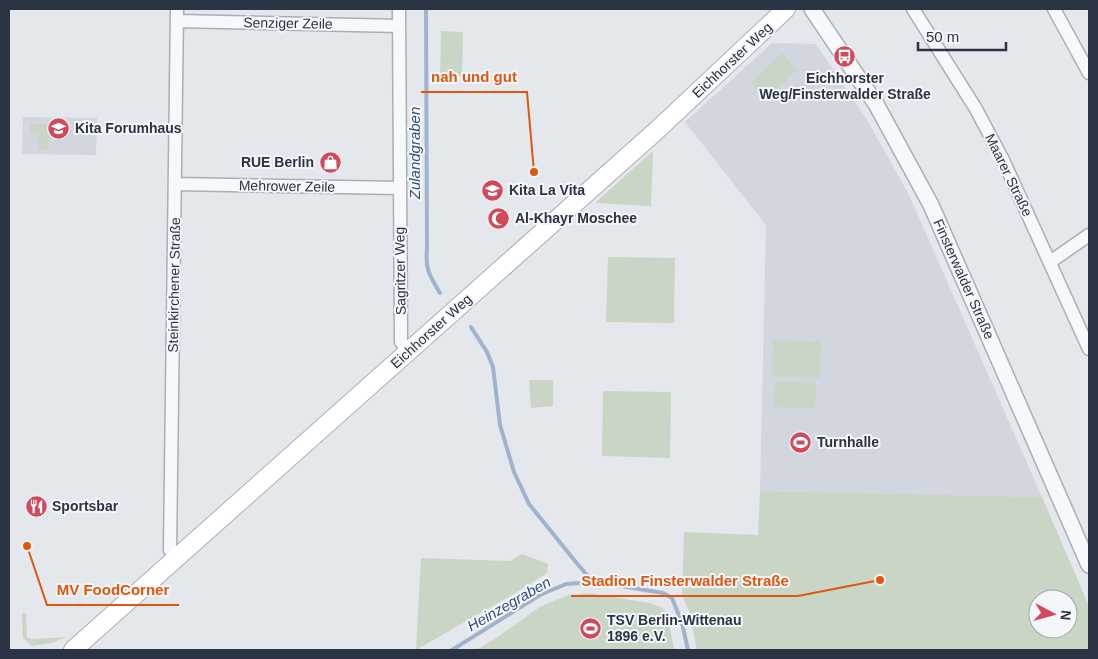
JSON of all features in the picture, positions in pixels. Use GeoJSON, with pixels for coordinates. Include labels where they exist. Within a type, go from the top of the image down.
{"type":"FeatureCollection","features":[{"type":"Feature","properties":{"kind":"main road","name":"Eichhorster Weg"},"geometry":{"type":"LineString","coordinates":[[73,650],[656,131],[786,9]]}},
{"type":"Feature","properties":{"kind":"street","name":"Sagritzer Weg"},"geometry":{"type":"LineString","coordinates":[[398,9],[401,342],[408,351]]}},
{"type":"Feature","properties":{"kind":"street","name":"Finsterwalder Straße"},"geometry":{"type":"LineString","coordinates":[[812,9],[876,104],[931,205],[1089,565]]}},
{"type":"Feature","properties":{"kind":"street","name":"Maarer Straße"},"geometry":{"type":"LineString","coordinates":[[913,9],[990,134],[1089,349]]}},
{"type":"Feature","properties":{"kind":"street"},"geometry":{"type":"LineString","coordinates":[[1054,9],[1089,73]]}},
{"type":"Feature","properties":{"kind":"street","name":"Senziger Zeile"},"geometry":{"type":"LineString","coordinates":[[177,15],[399,26]]}},
{"type":"Feature","properties":{"kind":"street","name":"Steinkirchener Straße"},"geometry":{"type":"LineString","coordinates":[[177,15],[170,550],[177,558]]}},
{"type":"Feature","properties":{"kind":"street","name":"Mehrower Zeile"},"geometry":{"type":"LineString","coordinates":[[175,184],[399,188]]}},
{"type":"Feature","properties":{"kind":"street"},"geometry":{"type":"LineString","coordinates":[[1050,262],[1089,235]]}},
{"type":"Feature","properties":{"kind":"shaded area"},"geometry":{"type":"Polygon","coordinates":[[[772,43],[816,44],[866,118],[909,195],[1042,497],[760,491],[766,225],[685,122],[772,43]]]}},
{"type":"Feature","properties":{"kind":"shaded area","name":"Kita Forumhaus"},"geometry":{"type":"Polygon","coordinates":[[[23,117],[97,118],[96,155],[22,154],[23,117]]]}},
{"type":"Feature","properties":{"kind":"green space"},"geometry":{"type":"Polygon","coordinates":[[[441,31],[463,32],[462,76],[440,75],[441,31]]]}},
{"type":"Feature","properties":{"kind":"green space"},"geometry":{"type":"Polygon","coordinates":[[[782,53],[797,70],[766,99],[751,83],[782,53]]]}},
{"type":"Feature","properties":{"kind":"green space"},"geometry":{"type":"Polygon","coordinates":[[[30,124],[50,124],[48,151],[38,149],[39,133],[30,132],[30,124]]]}},
{"type":"Feature","properties":{"kind":"green space"},"geometry":{"type":"Polygon","coordinates":[[[653,151],[651,206],[595,203],[653,151]]]}},
{"type":"Feature","properties":{"kind":"green space"},"geometry":{"type":"Polygon","coordinates":[[[608,257],[675,258],[674,323],[606,322],[608,257]]]}},
{"type":"Feature","properties":{"kind":"green space"},"geometry":{"type":"Polygon","coordinates":[[[773,340],[821,342],[820,378],[772,376],[773,340]]]}},
{"type":"Feature","properties":{"kind":"green space"},"geometry":{"type":"Polygon","coordinates":[[[529,380],[553,380],[553,406],[531,408],[529,380]]]}},
{"type":"Feature","properties":{"kind":"green space"},"geometry":{"type":"Polygon","coordinates":[[[775,381],[816,383],[815,408],[774,407],[775,381]]]}},
{"type":"Feature","properties":{"kind":"green space"},"geometry":{"type":"Polygon","coordinates":[[[603,391],[671,392],[670,458],[602,456],[603,391]]]}},
{"type":"Feature","properties":{"kind":"green space"},"geometry":{"type":"Polygon","coordinates":[[[760,491],[1042,497],[1089,606],[1089,650],[697,650],[689,611],[682,596],[684,532],[758,535],[760,491]]]}},
{"type":"Feature","properties":{"kind":"green space"},"geometry":{"type":"Polygon","coordinates":[[[522,554],[548,564],[547,573],[416,650],[421,558],[510,561],[522,554]]]}},
{"type":"Feature","properties":{"kind":"green space","name":"TSV Berlin-Wittenau 1896 e.V."},"geometry":{"type":"Polygon","coordinates":[[[588,593],[650,603],[663,608],[668,616],[674,650],[476,650],[495,639],[541,606],[569,595],[588,593]]]}},
{"type":"Feature","properties":{"kind":"green space"},"geometry":{"type":"Polygon","coordinates":[[[22,613],[26,613],[27,637],[31,639],[66,637],[52,643],[32,646],[23,638],[22,613]]]}},
{"type":"Feature","properties":{"kind":"waterway","name":"Zulandgraben"},"geometry":{"type":"LineString","coordinates":[[426,9],[427,267],[440,293]]}},
{"type":"Feature","properties":{"kind":"waterway","name":"Zulandgraben"},"geometry":{"type":"LineString","coordinates":[[471,327],[487,352],[493,367],[500,425],[514,472],[529,504],[586,574],[595,581]]}},
{"type":"Feature","properties":{"kind":"waterway","name":"Heinzegraben"},"geometry":{"type":"LineString","coordinates":[[452,650],[540,595],[566,584],[597,582],[663,593],[672,598],[682,623],[688,650]]}},
{"type":"Feature","properties":{"kind":"place","name":"Eichhorster Weg/Finsterwalder Straße"},"geometry":{"type":"Point","coordinates":[845,56]}},
{"type":"Feature","properties":{"kind":"place","name":"Kita Forumhaus"},"geometry":{"type":"Point","coordinates":[59,128]}},
{"type":"Feature","properties":{"kind":"place","name":"RUE Berlin"},"geometry":{"type":"Point","coordinates":[330,162]}},
{"type":"Feature","properties":{"kind":"place","name":"nah und gut"},"geometry":{"type":"Point","coordinates":[534,172]}},
{"type":"Feature","properties":{"kind":"place","name":"Kita La Vita"},"geometry":{"type":"Point","coordinates":[493,190]}},
{"type":"Feature","properties":{"kind":"place","name":"Al-Khayr Moschee"},"geometry":{"type":"Point","coordinates":[499,218]}},
{"type":"Feature","properties":{"kind":"place","name":"Turnhalle"},"geometry":{"type":"Point","coordinates":[801,442]}},
{"type":"Feature","properties":{"kind":"place","name":"Sportsbar"},"geometry":{"type":"Point","coordinates":[36,506]}},
{"type":"Feature","properties":{"kind":"place","name":"MV FoodCorner"},"geometry":{"type":"Point","coordinates":[27,546]}},
{"type":"Feature","properties":{"kind":"place","name":"Stadion Finsterwalder Straße"},"geometry":{"type":"Point","coordinates":[880,580]}},
{"type":"Feature","properties":{"kind":"place","name":"TSV Berlin-Wittenau 1896 e.V."},"geometry":{"type":"Point","coordinates":[591,628]}}]}
